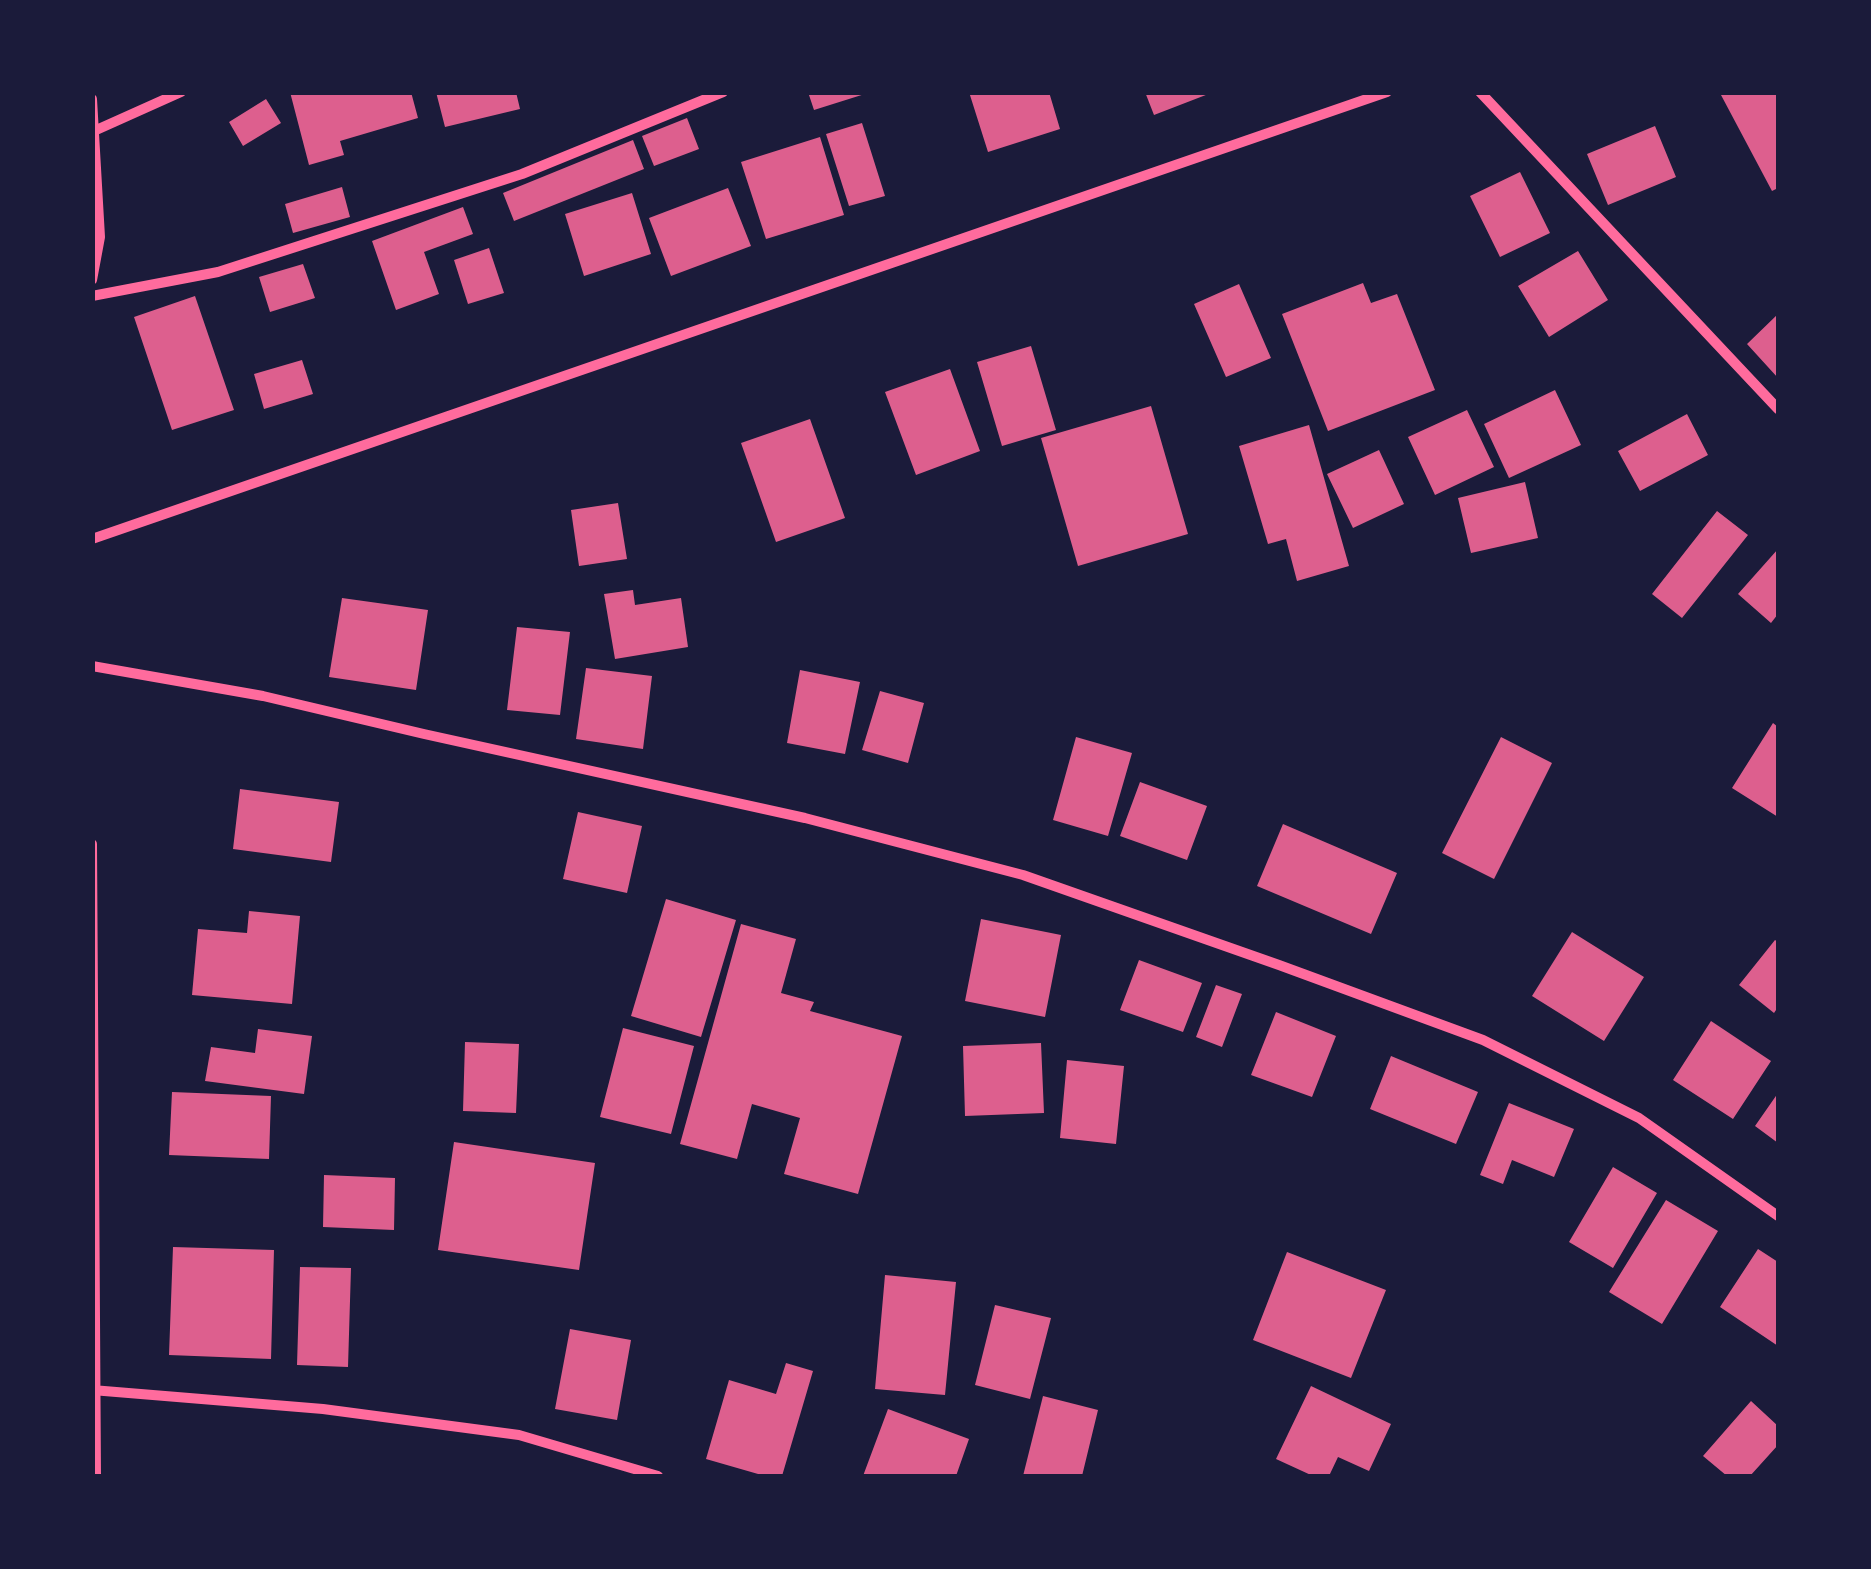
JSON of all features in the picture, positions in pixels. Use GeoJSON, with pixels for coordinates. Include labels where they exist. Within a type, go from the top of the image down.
{"type":"FeatureCollection","features":[{"type":"Feature","properties":{"kind":"street"},"geometry":{"type":"LineString","coordinates":[[94,131],[181,92]]}},
{"type":"Feature","properties":{"kind":"street"},"geometry":{"type":"LineString","coordinates":[[92,296],[218,272],[522,174],[724,92]]}},
{"type":"Feature","properties":{"kind":"street"},"geometry":{"type":"LineString","coordinates":[[92,539],[1386,92]]}},
{"type":"Feature","properties":{"kind":"street"},"geometry":{"type":"LineString","coordinates":[[1480,92],[1778,409]]}},
{"type":"Feature","properties":{"kind":"street"},"geometry":{"type":"LineString","coordinates":[[92,99],[100,237],[92,280]]}},
{"type":"Feature","properties":{"kind":"street"},"geometry":{"type":"LineString","coordinates":[[92,666],[263,696],[805,818],[1023,874],[1483,1040],[1639,1118],[1778,1216]]}},
{"type":"Feature","properties":{"kind":"street"},"geometry":{"type":"LineString","coordinates":[[92,844],[96,1476]]}},
{"type":"Feature","properties":{"kind":"street"},"geometry":{"type":"LineString","coordinates":[[94,1390],[323,1409],[520,1434],[658,1476]]}},
{"type":"Feature","properties":{"kind":"building"},"geometry":{"type":"Polygon","coordinates":[[[290,92],[411,92],[418,118],[340,141],[344,155],[309,165],[290,92]]]}},
{"type":"Feature","properties":{"kind":"building"},"geometry":{"type":"Polygon","coordinates":[[[436,92],[516,92],[520,109],[445,127],[436,92]]]}},
{"type":"Feature","properties":{"kind":"building"},"geometry":{"type":"Polygon","coordinates":[[[808,92],[868,92],[868,93],[814,110],[808,92]]]}},
{"type":"Feature","properties":{"kind":"building"},"geometry":{"type":"Polygon","coordinates":[[[969,92],[1049,92],[1060,129],[988,152],[969,92]]]}},
{"type":"Feature","properties":{"kind":"building"},"geometry":{"type":"Polygon","coordinates":[[[1145,92],[1211,92],[1211,93],[1154,115],[1145,92]]]}},
{"type":"Feature","properties":{"kind":"building"},"geometry":{"type":"Polygon","coordinates":[[[1778,92],[1778,188],[1772,191],[1721,95],[1778,92]]]}},
{"type":"Feature","properties":{"kind":"building"},"geometry":{"type":"Polygon","coordinates":[[[266,99],[281,123],[243,146],[229,122],[266,99]]]}},
{"type":"Feature","properties":{"kind":"building"},"geometry":{"type":"Polygon","coordinates":[[[687,118],[699,149],[654,166],[642,136],[687,118]]]}},
{"type":"Feature","properties":{"kind":"building"},"geometry":{"type":"Polygon","coordinates":[[[862,123],[885,196],[849,206],[826,134],[862,123]]]}},
{"type":"Feature","properties":{"kind":"building"},"geometry":{"type":"Polygon","coordinates":[[[1655,126],[1676,177],[1608,205],[1587,154],[1655,126]]]}},
{"type":"Feature","properties":{"kind":"building"},"geometry":{"type":"Polygon","coordinates":[[[820,137],[844,215],[766,239],[741,162],[820,137]]]}},
{"type":"Feature","properties":{"kind":"building"},"geometry":{"type":"Polygon","coordinates":[[[633,140],[644,169],[514,221],[503,193],[633,140]]]}},
{"type":"Feature","properties":{"kind":"building"},"geometry":{"type":"Polygon","coordinates":[[[1520,172],[1550,233],[1500,257],[1470,196],[1520,172]]]}},
{"type":"Feature","properties":{"kind":"building"},"geometry":{"type":"Polygon","coordinates":[[[342,187],[350,217],[293,233],[285,204],[342,187]]]}},
{"type":"Feature","properties":{"kind":"building"},"geometry":{"type":"Polygon","coordinates":[[[728,188],[751,246],[671,276],[649,218],[728,188]]]}},
{"type":"Feature","properties":{"kind":"building"},"geometry":{"type":"Polygon","coordinates":[[[632,193],[651,254],[584,276],[565,214],[632,193]]]}},
{"type":"Feature","properties":{"kind":"building"},"geometry":{"type":"Polygon","coordinates":[[[463,207],[473,234],[424,252],[439,294],[396,310],[372,241],[463,207]]]}},
{"type":"Feature","properties":{"kind":"building"},"geometry":{"type":"Polygon","coordinates":[[[489,248],[504,293],[468,304],[454,260],[489,248]]]}},
{"type":"Feature","properties":{"kind":"building"},"geometry":{"type":"Polygon","coordinates":[[[1578,251],[1608,300],[1549,337],[1518,286],[1578,251]]]}},
{"type":"Feature","properties":{"kind":"building"},"geometry":{"type":"Polygon","coordinates":[[[303,264],[315,298],[270,312],[259,277],[303,264]]]}},
{"type":"Feature","properties":{"kind":"building"},"geometry":{"type":"Polygon","coordinates":[[[1363,283],[1371,303],[1397,294],[1435,390],[1328,431],[1282,314],[1363,283]]]}},
{"type":"Feature","properties":{"kind":"building"},"geometry":{"type":"Polygon","coordinates":[[[1239,284],[1271,358],[1226,377],[1194,304],[1239,284]]]}},
{"type":"Feature","properties":{"kind":"building"},"geometry":{"type":"Polygon","coordinates":[[[195,296],[234,410],[172,430],[134,317],[195,296]]]}},
{"type":"Feature","properties":{"kind":"building"},"geometry":{"type":"Polygon","coordinates":[[[1778,314],[1778,378],[1747,344],[1778,314]]]}},
{"type":"Feature","properties":{"kind":"building"},"geometry":{"type":"Polygon","coordinates":[[[1031,346],[1056,430],[1002,446],[977,362],[1031,346]]]}},
{"type":"Feature","properties":{"kind":"building"},"geometry":{"type":"Polygon","coordinates":[[[302,360],[313,394],[264,409],[254,374],[302,360]]]}},
{"type":"Feature","properties":{"kind":"building"},"geometry":{"type":"Polygon","coordinates":[[[950,369],[980,451],[916,475],[885,392],[950,369]]]}},
{"type":"Feature","properties":{"kind":"building"},"geometry":{"type":"Polygon","coordinates":[[[1555,390],[1581,445],[1509,478],[1484,424],[1555,390]]]}},
{"type":"Feature","properties":{"kind":"building"},"geometry":{"type":"Polygon","coordinates":[[[1151,406],[1188,534],[1078,566],[1041,438],[1151,406]]]}},
{"type":"Feature","properties":{"kind":"building"},"geometry":{"type":"Polygon","coordinates":[[[1467,410],[1494,467],[1435,495],[1408,437],[1467,410]]]}},
{"type":"Feature","properties":{"kind":"building"},"geometry":{"type":"Polygon","coordinates":[[[1687,414],[1708,455],[1640,491],[1618,451],[1687,414]]]}},
{"type":"Feature","properties":{"kind":"building"},"geometry":{"type":"Polygon","coordinates":[[[810,419],[845,518],[776,542],[741,443],[810,419]]]}},
{"type":"Feature","properties":{"kind":"building"},"geometry":{"type":"Polygon","coordinates":[[[1309,425],[1349,566],[1297,581],[1286,539],[1268,544],[1239,446],[1309,425]]]}},
{"type":"Feature","properties":{"kind":"building"},"geometry":{"type":"Polygon","coordinates":[[[1379,450],[1404,504],[1353,528],[1327,474],[1379,450]]]}},
{"type":"Feature","properties":{"kind":"building"},"geometry":{"type":"Polygon","coordinates":[[[1525,482],[1538,538],[1471,553],[1458,498],[1525,482]]]}},
{"type":"Feature","properties":{"kind":"building"},"geometry":{"type":"Polygon","coordinates":[[[618,503],[627,559],[579,566],[571,510],[618,503]]]}},
{"type":"Feature","properties":{"kind":"building"},"geometry":{"type":"Polygon","coordinates":[[[1717,511],[1748,535],[1682,618],[1652,594],[1717,511]]]}},
{"type":"Feature","properties":{"kind":"building"},"geometry":{"type":"Polygon","coordinates":[[[1778,549],[1778,614],[1771,623],[1738,594],[1778,549]]]}},
{"type":"Feature","properties":{"kind":"building"},"geometry":{"type":"Polygon","coordinates":[[[633,590],[635,605],[681,598],[688,647],[615,659],[604,594],[633,590]]]}},
{"type":"Feature","properties":{"kind":"building"},"geometry":{"type":"Polygon","coordinates":[[[342,598],[428,610],[416,690],[329,677],[342,598]]]}},
{"type":"Feature","properties":{"kind":"building"},"geometry":{"type":"Polygon","coordinates":[[[517,627],[570,632],[560,715],[507,710],[517,627]]]}},
{"type":"Feature","properties":{"kind":"building"},"geometry":{"type":"Polygon","coordinates":[[[586,668],[652,676],[643,749],[576,739],[586,668]]]}},
{"type":"Feature","properties":{"kind":"building"},"geometry":{"type":"Polygon","coordinates":[[[800,670],[860,682],[845,754],[787,743],[800,670]]]}},
{"type":"Feature","properties":{"kind":"building"},"geometry":{"type":"Polygon","coordinates":[[[880,691],[924,703],[908,763],[862,750],[880,691]]]}},
{"type":"Feature","properties":{"kind":"building"},"geometry":{"type":"Polygon","coordinates":[[[1773,723],[1778,727],[1778,817],[1732,788],[1773,723]]]}},
{"type":"Feature","properties":{"kind":"building"},"geometry":{"type":"Polygon","coordinates":[[[1076,737],[1132,753],[1108,836],[1053,820],[1076,737]]]}},
{"type":"Feature","properties":{"kind":"building"},"geometry":{"type":"Polygon","coordinates":[[[1501,737],[1552,763],[1494,879],[1442,853],[1501,737]]]}},
{"type":"Feature","properties":{"kind":"building"},"geometry":{"type":"Polygon","coordinates":[[[1140,782],[1207,806],[1187,860],[1120,836],[1140,782]]]}},
{"type":"Feature","properties":{"kind":"building"},"geometry":{"type":"Polygon","coordinates":[[[240,789],[339,802],[331,862],[233,849],[240,789]]]}},
{"type":"Feature","properties":{"kind":"building"},"geometry":{"type":"Polygon","coordinates":[[[578,812],[642,826],[627,893],[563,879],[578,812]]]}},
{"type":"Feature","properties":{"kind":"building"},"geometry":{"type":"Polygon","coordinates":[[[1283,824],[1397,873],[1371,934],[1257,886],[1283,824]]]}},
{"type":"Feature","properties":{"kind":"building"},"geometry":{"type":"Polygon","coordinates":[[[666,899],[736,920],[701,1037],[631,1016],[666,899]]]}},
{"type":"Feature","properties":{"kind":"building"},"geometry":{"type":"Polygon","coordinates":[[[249,911],[300,916],[292,1004],[192,995],[198,929],[247,933],[249,911]]]}},
{"type":"Feature","properties":{"kind":"building"},"geometry":{"type":"Polygon","coordinates":[[[981,919],[1061,935],[1045,1017],[965,1001],[981,919]]]}},
{"type":"Feature","properties":{"kind":"building"},"geometry":{"type":"Polygon","coordinates":[[[741,924],[796,939],[781,993],[814,1002],[810,1011],[902,1036],[858,1194],[784,1174],[800,1118],[752,1104],[737,1159],[680,1144],[741,924]]]}},
{"type":"Feature","properties":{"kind":"building"},"geometry":{"type":"Polygon","coordinates":[[[1572,932],[1644,977],[1604,1041],[1532,996],[1572,932]]]}},
{"type":"Feature","properties":{"kind":"building"},"geometry":{"type":"Polygon","coordinates":[[[1775,940],[1778,1007],[1774,1013],[1739,985],[1775,940]]]}},
{"type":"Feature","properties":{"kind":"building"},"geometry":{"type":"Polygon","coordinates":[[[1139,960],[1202,983],[1183,1032],[1120,1010],[1139,960]]]}},
{"type":"Feature","properties":{"kind":"building"},"geometry":{"type":"Polygon","coordinates":[[[1216,985],[1242,994],[1222,1047],[1196,1037],[1216,985]]]}},
{"type":"Feature","properties":{"kind":"building"},"geometry":{"type":"Polygon","coordinates":[[[1276,1012],[1336,1036],[1312,1097],[1251,1075],[1276,1012]]]}},
{"type":"Feature","properties":{"kind":"building"},"geometry":{"type":"Polygon","coordinates":[[[1711,1021],[1771,1061],[1733,1119],[1673,1080],[1711,1021]]]}},
{"type":"Feature","properties":{"kind":"building"},"geometry":{"type":"Polygon","coordinates":[[[623,1028],[694,1046],[671,1134],[600,1117],[623,1028]]]}},
{"type":"Feature","properties":{"kind":"building"},"geometry":{"type":"Polygon","coordinates":[[[258,1029],[312,1036],[304,1094],[205,1081],[211,1047],[255,1053],[258,1029]]]}},
{"type":"Feature","properties":{"kind":"building"},"geometry":{"type":"Polygon","coordinates":[[[465,1042],[519,1044],[516,1113],[463,1111],[465,1042]]]}},
{"type":"Feature","properties":{"kind":"building"},"geometry":{"type":"Polygon","coordinates":[[[1041,1043],[1044,1113],[965,1116],[963,1046],[1041,1043]]]}},
{"type":"Feature","properties":{"kind":"building"},"geometry":{"type":"Polygon","coordinates":[[[1391,1056],[1478,1092],[1456,1144],[1370,1109],[1391,1056]]]}},
{"type":"Feature","properties":{"kind":"building"},"geometry":{"type":"Polygon","coordinates":[[[1067,1060],[1124,1066],[1116,1144],[1060,1138],[1067,1060]]]}},
{"type":"Feature","properties":{"kind":"building"},"geometry":{"type":"Polygon","coordinates":[[[172,1092],[271,1096],[269,1159],[169,1155],[172,1092]]]}},
{"type":"Feature","properties":{"kind":"building"},"geometry":{"type":"Polygon","coordinates":[[[1778,1093],[1778,1143],[1755,1126],[1778,1093]]]}},
{"type":"Feature","properties":{"kind":"building"},"geometry":{"type":"Polygon","coordinates":[[[1509,1103],[1574,1129],[1554,1177],[1512,1160],[1503,1184],[1480,1175],[1509,1103]]]}},
{"type":"Feature","properties":{"kind":"building"},"geometry":{"type":"Polygon","coordinates":[[[454,1142],[595,1163],[579,1270],[438,1250],[454,1142]]]}},
{"type":"Feature","properties":{"kind":"building"},"geometry":{"type":"Polygon","coordinates":[[[1613,1167],[1657,1193],[1613,1268],[1569,1242],[1613,1167]]]}},
{"type":"Feature","properties":{"kind":"building"},"geometry":{"type":"Polygon","coordinates":[[[324,1175],[395,1178],[394,1230],[323,1227],[324,1175]]]}},
{"type":"Feature","properties":{"kind":"building"},"geometry":{"type":"Polygon","coordinates":[[[1666,1200],[1718,1231],[1662,1324],[1609,1292],[1666,1200]]]}},
{"type":"Feature","properties":{"kind":"building"},"geometry":{"type":"Polygon","coordinates":[[[173,1247],[274,1250],[271,1359],[169,1355],[173,1247]]]}},
{"type":"Feature","properties":{"kind":"building"},"geometry":{"type":"Polygon","coordinates":[[[1758,1249],[1778,1262],[1778,1346],[1720,1307],[1758,1249]]]}},
{"type":"Feature","properties":{"kind":"building"},"geometry":{"type":"Polygon","coordinates":[[[1287,1252],[1386,1290],[1351,1378],[1253,1340],[1287,1252]]]}},
{"type":"Feature","properties":{"kind":"building"},"geometry":{"type":"Polygon","coordinates":[[[300,1267],[351,1268],[348,1367],[297,1365],[300,1267]]]}},
{"type":"Feature","properties":{"kind":"building"},"geometry":{"type":"Polygon","coordinates":[[[885,1275],[956,1282],[945,1395],[875,1389],[885,1275]]]}},
{"type":"Feature","properties":{"kind":"building"},"geometry":{"type":"Polygon","coordinates":[[[995,1305],[1051,1318],[1030,1399],[975,1385],[995,1305]]]}},
{"type":"Feature","properties":{"kind":"building"},"geometry":{"type":"Polygon","coordinates":[[[570,1329],[631,1340],[617,1420],[555,1409],[570,1329]]]}},
{"type":"Feature","properties":{"kind":"building"},"geometry":{"type":"Polygon","coordinates":[[[786,1363],[813,1371],[782,1476],[765,1476],[706,1459],[729,1380],[776,1394],[786,1363]]]}},
{"type":"Feature","properties":{"kind":"building"},"geometry":{"type":"Polygon","coordinates":[[[1311,1386],[1391,1424],[1369,1471],[1338,1457],[1329,1476],[1313,1476],[1276,1459],[1311,1386]]]}},
{"type":"Feature","properties":{"kind":"building"},"geometry":{"type":"Polygon","coordinates":[[[1043,1396],[1098,1410],[1082,1476],[1023,1476],[1043,1396]]]}},
{"type":"Feature","properties":{"kind":"building"},"geometry":{"type":"Polygon","coordinates":[[[1751,1401],[1778,1426],[1778,1445],[1750,1476],[1727,1476],[1703,1456],[1751,1401]]]}},
{"type":"Feature","properties":{"kind":"building"},"geometry":{"type":"Polygon","coordinates":[[[888,1409],[969,1439],[956,1476],[863,1476],[888,1409]]]}}]}
